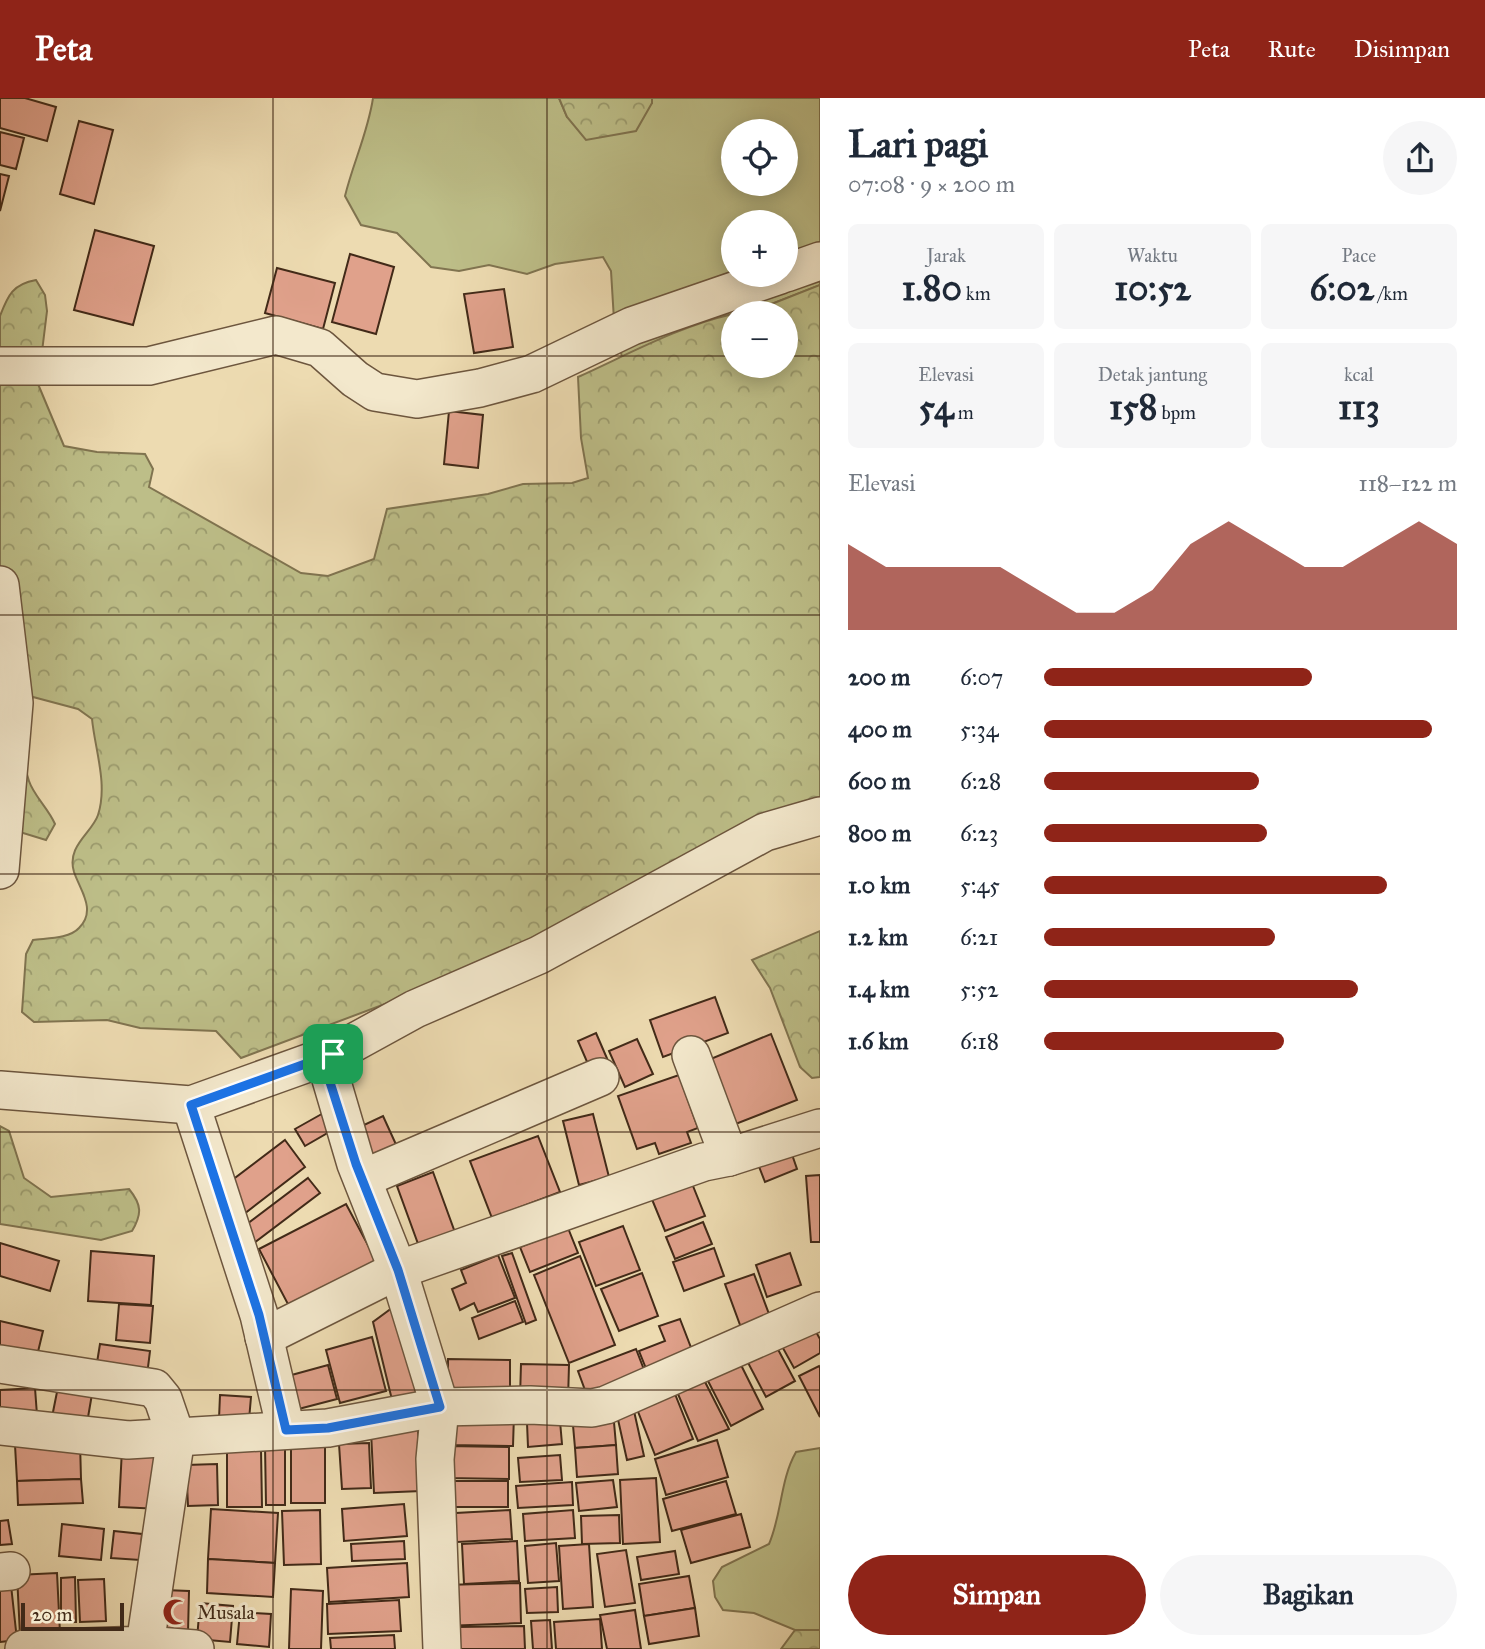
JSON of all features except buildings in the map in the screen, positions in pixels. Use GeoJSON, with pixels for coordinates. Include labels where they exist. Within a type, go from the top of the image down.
{"type":"FeatureCollection","features":[{"type":"Feature","properties":{"kind":"street"},"geometry":{"type":"LineString","coordinates":[[798,269],[820,261]]}},
{"type":"Feature","properties":{"kind":"street"},"geometry":{"type":"LineString","coordinates":[[0,366],[149,366],[276,334],[320,348],[355,379],[375,392],[417,399],[480,388],[532,374],[632,326],[745,287]]}},
{"type":"Feature","properties":{"kind":"street"},"geometry":{"type":"LineString","coordinates":[[0,585],[7,702],[1,858]]}},
{"type":"Feature","properties":{"kind":"street"},"geometry":{"type":"LineString","coordinates":[[0,1090],[191,1105],[333,1054],[415,1009],[538,955],[765,832],[820,816]]}},
{"type":"Feature","properties":{"kind":"street"},"geometry":{"type":"LineString","coordinates":[[333,1054],[326,1062],[328,1076],[356,1164],[364,1178],[398,1270],[440,1407],[435,1459],[442,1649]]}},
{"type":"Feature","properties":{"kind":"street"},"geometry":{"type":"LineString","coordinates":[[691,1055],[729,1157]]}},
{"type":"Feature","properties":{"kind":"street"},"geometry":{"type":"LineString","coordinates":[[364,1178],[600,1077]]}},
{"type":"Feature","properties":{"kind":"street"},"geometry":{"type":"LineString","coordinates":[[191,1105],[264,1337],[286,1430]]}},
{"type":"Feature","properties":{"kind":"street"},"geometry":{"type":"LineString","coordinates":[[264,1337],[398,1270],[704,1162],[729,1157],[820,1128]]}},
{"type":"Feature","properties":{"kind":"street"},"geometry":{"type":"LineString","coordinates":[[0,1426],[128,1440],[328,1428],[440,1407],[530,1405],[592,1408],[606,1405],[820,1311]]}},
{"type":"Feature","properties":{"kind":"street"},"geometry":{"type":"LineString","coordinates":[[0,1364],[154,1388],[163,1399],[176,1437],[145,1645]]}},
{"type":"Feature","properties":{"kind":"street"},"geometry":{"type":"LineString","coordinates":[[24,1649],[145,1645],[195,1649]]}},
{"type":"Feature","properties":{"kind":"green space"},"geometry":{"type":"Polygon","coordinates":[[[373,98],[559,98],[567,117],[652,103],[652,98],[820,98],[820,285],[779,301],[721,301],[721,317],[700,322],[622,357],[614,320],[611,271],[603,257],[555,264],[527,274],[489,265],[459,271],[431,267],[397,233],[361,225],[345,196],[373,98]]]}},
{"type":"Feature","properties":{"kind":"green space"},"geometry":{"type":"Polygon","coordinates":[[[559,98],[652,98],[652,103],[636,131],[586,140],[567,117],[559,98]]]}},
{"type":"Feature","properties":{"kind":"green space"},"geometry":{"type":"Polygon","coordinates":[[[36,280],[45,295],[47,311],[38,384],[64,446],[97,452],[145,454],[153,469],[149,487],[301,573],[328,576],[374,559],[387,509],[488,494],[523,484],[572,483],[588,478],[581,438],[578,377],[674,333],[721,317],[721,378],[798,378],[798,301],[779,301],[820,285],[820,797],[761,815],[536,937],[393,1001],[241,1058],[216,1031],[140,1028],[107,1020],[34,1022],[22,1012],[26,954],[33,940],[75,932],[84,921],[87,914],[86,900],[72,863],[76,847],[98,815],[102,791],[92,719],[78,709],[33,697],[24,738],[26,771],[31,786],[55,824],[46,840],[0,826],[0,316],[12,292],[36,280]]]}},
{"type":"Feature","properties":{"kind":"green space"},"geometry":{"type":"Polygon","coordinates":[[[820,931],[820,1077],[812,1078],[800,1067],[770,988],[752,960],[820,931]]]}},
{"type":"Feature","properties":{"kind":"green space"},"geometry":{"type":"Polygon","coordinates":[[[0,1126],[9,1131],[24,1178],[51,1197],[129,1189],[139,1210],[138,1220],[132,1231],[101,1240],[0,1224],[0,1126]]]}},
{"type":"Feature","properties":{"kind":"green space"},"geometry":{"type":"Polygon","coordinates":[[[820,1448],[820,1630],[795,1630],[754,1613],[723,1610],[715,1597],[713,1581],[722,1567],[769,1544],[787,1474],[796,1452],[820,1448]]]}},
{"type":"Feature","properties":{"kind":"green space"},"geometry":{"type":"Polygon","coordinates":[[[795,1630],[820,1630],[820,1649],[781,1649],[795,1630]]]}},
{"type":"Feature","properties":{"kind":"place","name":"Musala"},"geometry":{"type":"Point","coordinates":[176,1612]}},
{"type":"Feature","properties":{"kind":"route"},"geometry":{"type":"LineString","coordinates":[[333,1054],[326,1062],[328,1076],[356,1164],[364,1178],[398,1270],[440,1407],[328,1428],[286,1430],[259,1315],[191,1105],[333,1054]]}}]}
